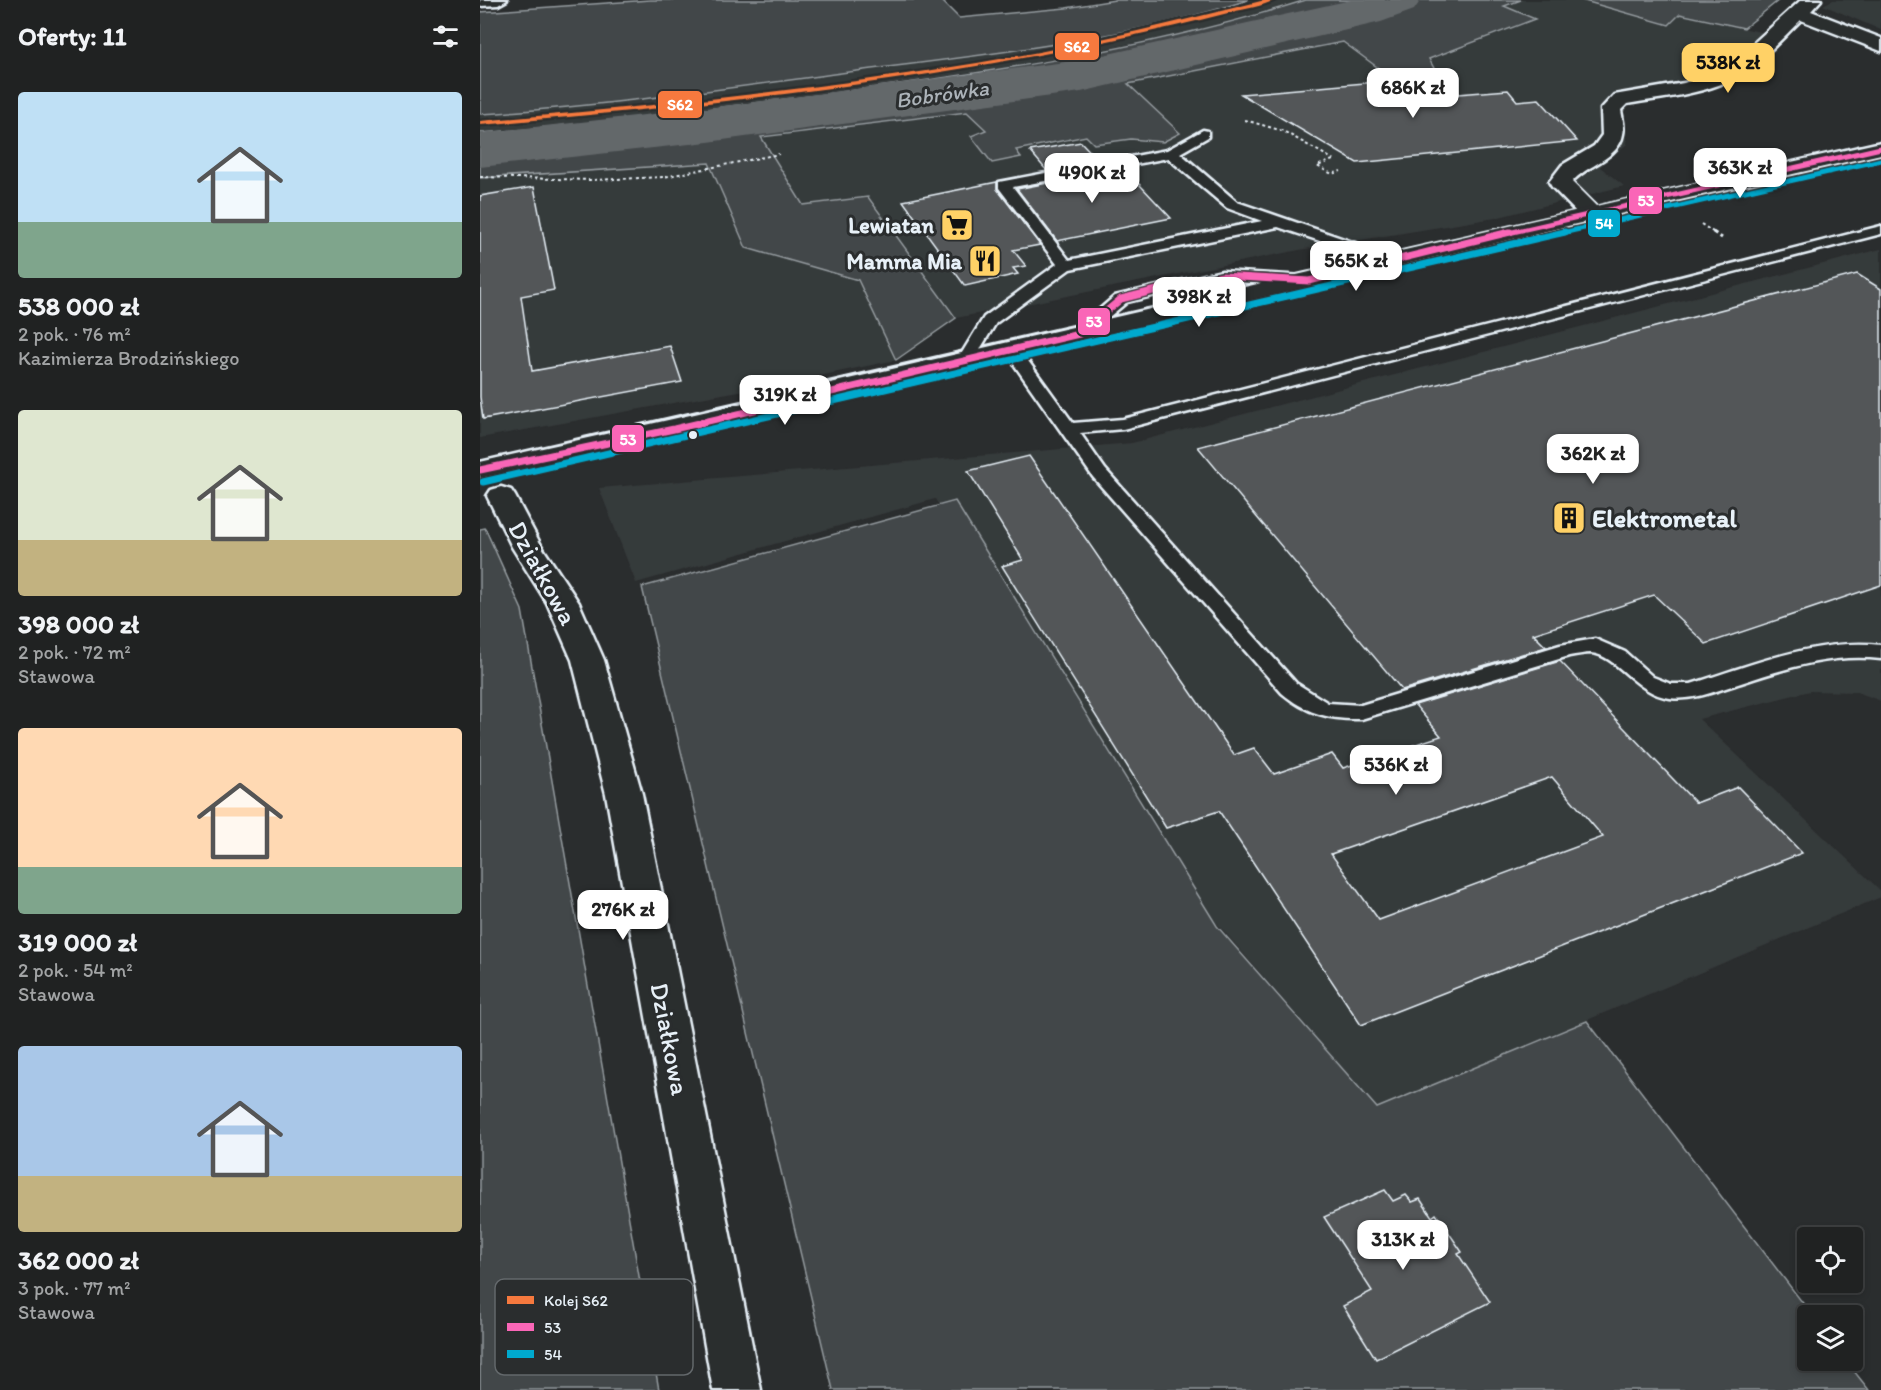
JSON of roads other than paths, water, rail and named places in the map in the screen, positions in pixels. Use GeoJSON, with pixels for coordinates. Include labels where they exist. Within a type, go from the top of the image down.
{"type":"FeatureCollection","features":[{"type":"Feature","properties":{"kind":"street"},"geometry":{"type":"LineString","coordinates":[[480,1],[498,0]]}},
{"type":"Feature","properties":{"kind":"street"},"geometry":{"type":"LineString","coordinates":[[1590,213],[1560,182],[1570,170],[1602,151],[1613,135],[1611,109],[1620,99],[1688,88],[1725,75],[1751,56],[1804,6],[1881,45]]}},
{"type":"Feature","properties":{"kind":"street"},"geometry":{"type":"LineString","coordinates":[[489,483],[685,426],[1394,261],[1590,213],[1881,148]]}},
{"type":"Feature","properties":{"kind":"street","name":"Działkowa"},"geometry":{"type":"LineString","coordinates":[[489,483],[526,547],[563,603],[588,660],[624,794],[737,1390]]}},
{"type":"Feature","properties":{"kind":"lane"},"geometry":{"type":"LineString","coordinates":[[1065,265],[1004,185],[1171,153],[1203,134]]}},
{"type":"Feature","properties":{"kind":"lane"},"geometry":{"type":"LineString","coordinates":[[1171,153],[1232,205],[1394,261]]}},
{"type":"Feature","properties":{"kind":"lane"},"geometry":{"type":"LineString","coordinates":[[965,361],[990,320],[1065,265],[1279,222]]}},
{"type":"Feature","properties":{"kind":"lane"},"geometry":{"type":"LineString","coordinates":[[1068,429],[1123,424],[1881,230]]}},
{"type":"Feature","properties":{"kind":"lane"},"geometry":{"type":"LineString","coordinates":[[1012,350],[1099,473],[1288,688],[1309,705],[1333,713],[1361,712],[1567,650],[1595,646],[1618,657],[1646,682],[1669,691],[1692,691],[1823,653],[1871,649],[1881,652]]}},
{"type":"Feature","properties":{"kind":"waterway","name":"Bobrówka"},"geometry":{"type":"LineString","coordinates":[[480,150],[708,125],[1081,76],[1364,12],[1397,0]]}},
{"type":"Feature","properties":{"kind":"rail line","name":"S62"},"geometry":{"type":"LineString","coordinates":[[480,123],[679,104],[879,80],[1077,46],[1175,25],[1272,0]]}},
{"type":"Feature","properties":{"kind":"place","name":"Lewiatan"},"geometry":{"type":"Point","coordinates":[957,225]}},
{"type":"Feature","properties":{"kind":"place","name":"Mamma Mia"},"geometry":{"type":"Point","coordinates":[985,261]}},
{"type":"Feature","properties":{"kind":"place","name":"Elektrometal"},"geometry":{"type":"Point","coordinates":[1569,518]}}]}
